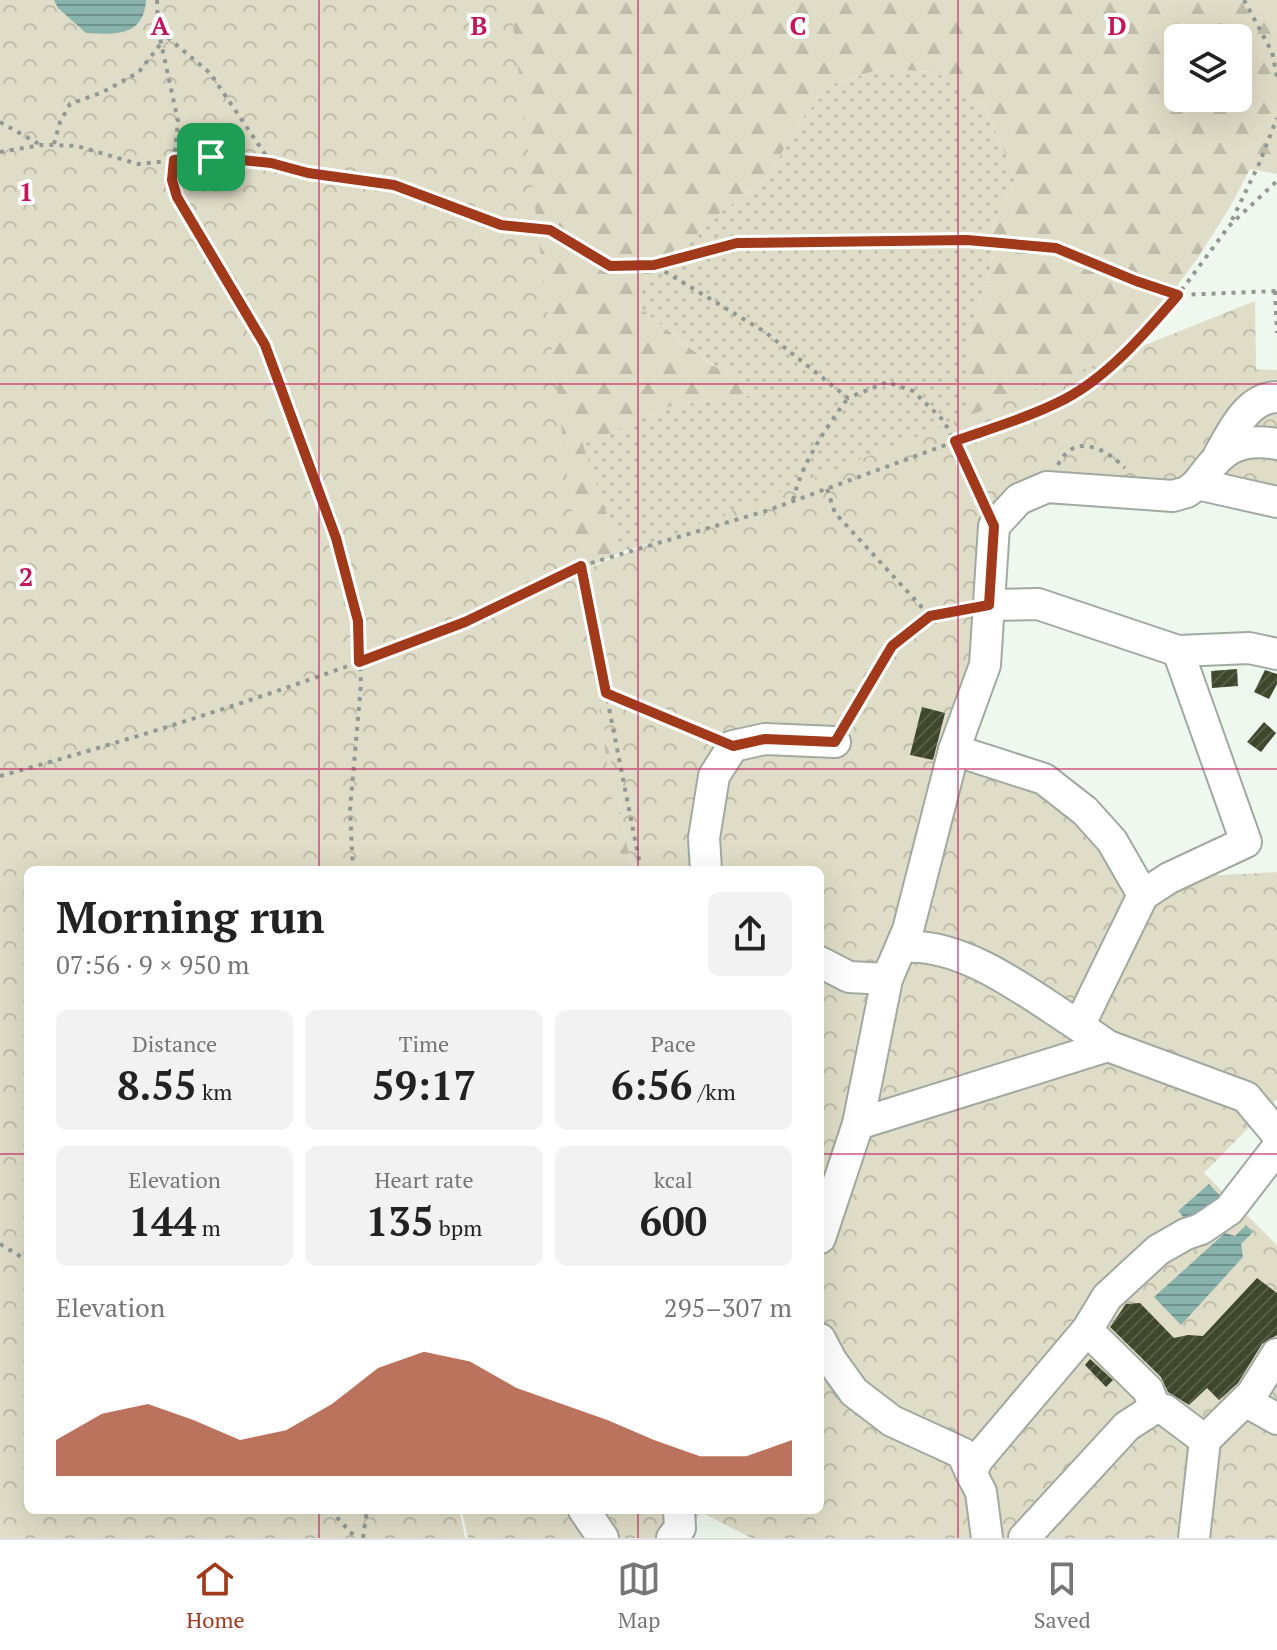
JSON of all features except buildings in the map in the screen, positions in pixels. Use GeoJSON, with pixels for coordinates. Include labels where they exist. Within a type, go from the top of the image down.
{"type":"FeatureCollection","features":[{"type":"Feature","properties":{"kind":"lane"},"geometry":{"type":"LineString","coordinates":[[824,1226],[858,1124],[887,979],[903,947],[954,750],[985,665],[994,526],[1019,499],[1047,487],[1173,496],[1187,492],[1219,455],[1250,408],[1277,397]]}},
{"type":"Feature","properties":{"kind":"lane"},"geometry":{"type":"LineString","coordinates":[[1219,455],[1232,446],[1277,444]]}},
{"type":"Feature","properties":{"kind":"lane"},"geometry":{"type":"LineString","coordinates":[[1197,484],[1277,502]]}},
{"type":"Feature","properties":{"kind":"lane"},"geometry":{"type":"LineString","coordinates":[[989,605],[1038,604],[1178,651],[1249,648],[1277,654]]}},
{"type":"Feature","properties":{"kind":"lane"},"geometry":{"type":"LineString","coordinates":[[1079,1026],[1143,895],[1169,878],[1246,842],[1178,651]]}},
{"type":"Feature","properties":{"kind":"lane"},"geometry":{"type":"LineString","coordinates":[[706,866],[704,838],[714,776],[733,746],[765,739],[835,742]]}},
{"type":"Feature","properties":{"kind":"lane"},"geometry":{"type":"LineString","coordinates":[[954,750],[1044,779],[1085,811],[1112,841],[1143,895]]}},
{"type":"Feature","properties":{"kind":"lane"},"geometry":{"type":"LineString","coordinates":[[903,947],[922,945],[953,952],[1013,983],[1108,1046],[1246,1097],[1277,1134]]}},
{"type":"Feature","properties":{"kind":"lane"},"geometry":{"type":"LineString","coordinates":[[824,964],[849,977],[887,979]]}},
{"type":"Feature","properties":{"kind":"lane"},"geometry":{"type":"LineString","coordinates":[[858,1124],[1108,1046]]}},
{"type":"Feature","properties":{"kind":"lane"},"geometry":{"type":"LineString","coordinates":[[971,1473],[978,1459],[1087,1330],[1107,1297],[1158,1250],[1201,1229],[1229,1210],[1277,1148]]}},
{"type":"Feature","properties":{"kind":"lane"},"geometry":{"type":"LineString","coordinates":[[1087,1330],[1148,1390],[1155,1408]]}},
{"type":"Feature","properties":{"kind":"lane"},"geometry":{"type":"LineString","coordinates":[[824,1347],[854,1392],[892,1421],[962,1453],[981,1492],[987,1538]]}},
{"type":"Feature","properties":{"kind":"lane"},"geometry":{"type":"LineString","coordinates":[[1194,1538],[1205,1440],[1245,1401],[1277,1354]]}},
{"type":"Feature","properties":{"kind":"lane"},"geometry":{"type":"LineString","coordinates":[[1245,1401],[1277,1419]]}},
{"type":"Feature","properties":{"kind":"lane"},"geometry":{"type":"LineString","coordinates":[[1024,1538],[1127,1426],[1155,1408],[1165,1410],[1205,1440]]}},
{"type":"Feature","properties":{"kind":"lane"},"geometry":{"type":"LineString","coordinates":[[587,1514],[603,1538]]}},
{"type":"Feature","properties":{"kind":"lane"},"geometry":{"type":"LineString","coordinates":[[672,1538],[680,1528],[679,1514]]}},
{"type":"Feature","properties":{"kind":"path"},"geometry":{"type":"LineString","coordinates":[[157,0],[158,29],[178,121],[172,180],[177,197],[265,345],[336,538],[358,621],[361,684],[350,810],[353,866]]}},
{"type":"Feature","properties":{"kind":"path"},"geometry":{"type":"LineString","coordinates":[[1244,0],[1272,52],[1277,77]]}},
{"type":"Feature","properties":{"kind":"path"},"geometry":{"type":"LineString","coordinates":[[158,29],[210,73],[271,163]]}},
{"type":"Feature","properties":{"kind":"path"},"geometry":{"type":"LineString","coordinates":[[54,145],[60,122],[70,104],[103,92],[139,72],[162,42]]}},
{"type":"Feature","properties":{"kind":"path"},"geometry":{"type":"LineString","coordinates":[[1229,226],[1277,118]]}},
{"type":"Feature","properties":{"kind":"path"},"geometry":{"type":"LineString","coordinates":[[0,122],[41,145]]}},
{"type":"Feature","properties":{"kind":"path"},"geometry":{"type":"LineString","coordinates":[[0,152],[41,145],[77,146],[138,164],[211,157],[271,163],[308,173],[394,185],[501,225],[550,230],[610,266],[654,265],[737,243],[967,240],[1056,248],[1178,295],[1276,291],[1277,333]]}},
{"type":"Feature","properties":{"kind":"path"},"geometry":{"type":"LineString","coordinates":[[0,776],[153,732],[276,692],[465,622],[581,566],[792,502],[1066,398],[1086,385],[1150,328],[1229,226],[1277,181]]}},
{"type":"Feature","properties":{"kind":"path"},"geometry":{"type":"LineString","coordinates":[[654,265],[765,332],[848,398]]}},
{"type":"Feature","properties":{"kind":"path"},"geometry":{"type":"LineString","coordinates":[[792,502],[798,481],[828,424],[848,398],[887,382],[913,391],[944,421],[994,526]]}},
{"type":"Feature","properties":{"kind":"path"},"geometry":{"type":"LineString","coordinates":[[827,489],[835,513],[930,616]]}},
{"type":"Feature","properties":{"kind":"path"},"geometry":{"type":"LineString","coordinates":[[581,566],[641,866]]}},
{"type":"Feature","properties":{"kind":"path"},"geometry":{"type":"LineString","coordinates":[[835,742],[892,646],[930,616],[989,605]]}},
{"type":"Feature","properties":{"kind":"path"},"geometry":{"type":"LineString","coordinates":[[606,693],[733,746]]}},
{"type":"Feature","properties":{"kind":"path"},"geometry":{"type":"LineString","coordinates":[[0,1244],[24,1259]]}},
{"type":"Feature","properties":{"kind":"path"},"geometry":{"type":"LineString","coordinates":[[334,1514],[356,1538]]}},
{"type":"Feature","properties":{"kind":"path"},"geometry":{"type":"LineString","coordinates":[[363,1538],[366,1514]]}},
{"type":"Feature","properties":{"kind":"green space"},"geometry":{"type":"Polygon","coordinates":[[[0,0],[510,0],[579,572],[1255,301],[1256,369],[1277,370],[1277,498],[994,506],[959,747],[1050,779],[1150,879],[1277,872],[1277,1099],[1204,1173],[1277,1245],[1277,1538],[751,1538],[705,1514],[824,1514],[824,866],[631,866],[595,680],[622,866],[24,866],[24,1514],[460,1514],[465,1538],[0,1538],[0,0]]]}},
{"type":"Feature","properties":{"kind":"green space"},"geometry":{"type":"Polygon","coordinates":[[[165,0],[1277,0],[1277,174],[1250,169],[1197,259],[1159,310],[1108,361],[973,432],[966,375],[968,331],[986,289],[994,249],[992,226],[1016,178],[985,107],[936,72],[880,69],[833,84],[803,117],[766,179],[673,251],[642,283],[640,308],[713,366],[726,369],[753,395],[671,406],[583,445],[612,529],[623,551],[575,574],[631,866],[348,866],[165,0]]]}},
{"type":"Feature","properties":{"kind":"green space"},"geometry":{"type":"Polygon","coordinates":[[[880,69],[936,72],[985,107],[1016,178],[992,226],[994,249],[986,289],[968,331],[973,432],[672,537],[623,551],[582,445],[671,406],[753,395],[726,369],[714,366],[640,308],[642,283],[673,251],[766,179],[803,117],[833,84],[880,69]]]}},
{"type":"Feature","properties":{"kind":"green space"},"geometry":{"type":"Polygon","coordinates":[[[463,1514],[700,1514],[686,1538],[468,1538],[463,1514]]]}},
{"type":"Feature","properties":{"kind":"water"},"geometry":{"type":"Polygon","coordinates":[[[54,0],[146,0],[140,21],[134,27],[108,34],[86,33],[58,8],[54,0]]]}},
{"type":"Feature","properties":{"kind":"water"},"geometry":{"type":"Polygon","coordinates":[[[1209,1184],[1224,1200],[1194,1228],[1178,1211],[1209,1184]]]}},
{"type":"Feature","properties":{"kind":"water"},"geometry":{"type":"Polygon","coordinates":[[[1246,1225],[1253,1232],[1241,1244],[1243,1257],[1181,1325],[1154,1297],[1225,1233],[1235,1236],[1246,1225]]]}},
{"type":"Feature","properties":{"kind":"route"},"geometry":{"type":"LineString","coordinates":[[211,157],[271,163],[308,173],[394,185],[501,225],[550,230],[610,266],[654,265],[737,243],[967,240],[1056,248],[1178,295],[1150,328],[1086,385],[1066,398],[1027,415],[955,441],[994,526],[989,605],[930,616],[892,646],[835,742],[765,739],[733,746],[606,693],[581,566],[465,622],[359,662],[358,621],[336,538],[265,345],[177,197],[172,180],[174,160],[211,157]]}}]}
